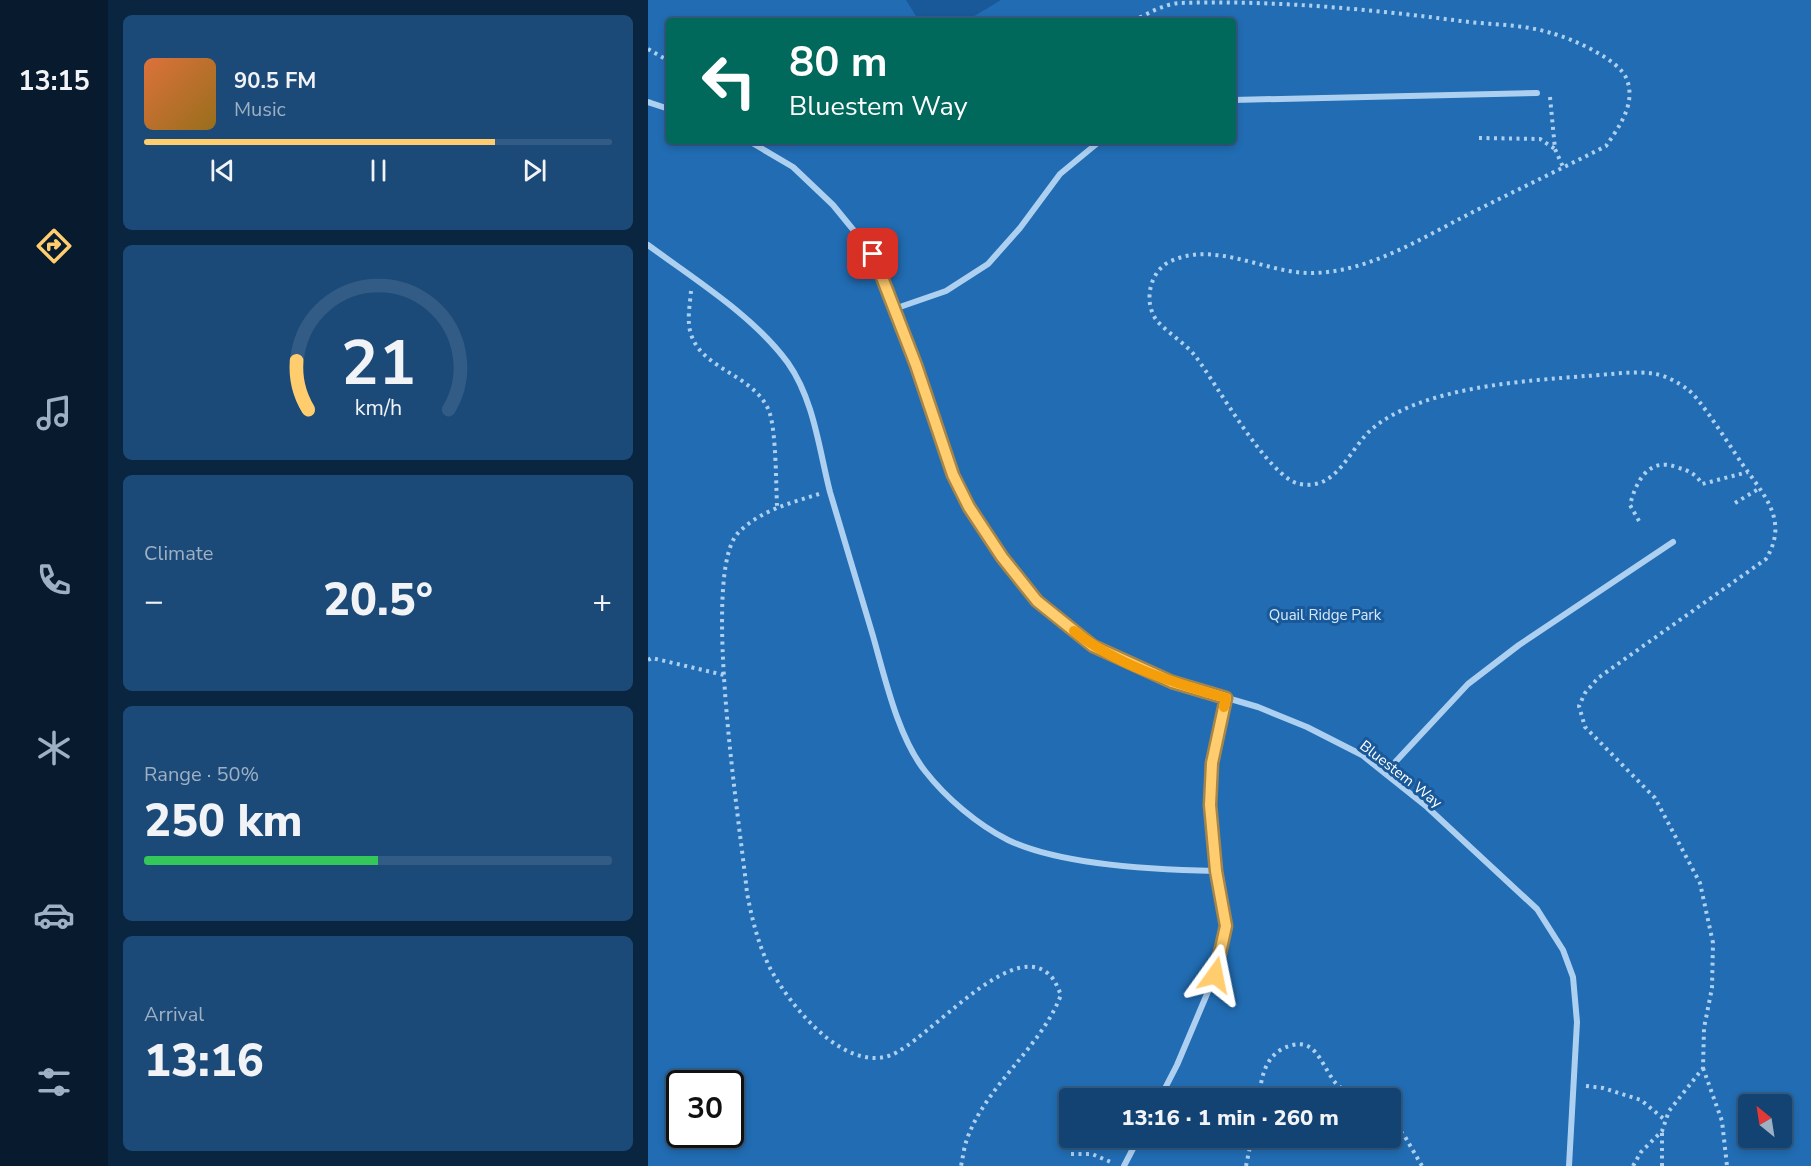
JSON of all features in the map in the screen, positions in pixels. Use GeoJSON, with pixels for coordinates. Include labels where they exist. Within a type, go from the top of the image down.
{"type":"FeatureCollection","features":[{"type":"Feature","properties":{"kind":"street"},"geometry":{"type":"LineString","coordinates":[[1236,100],[1537,93]]}},
{"type":"Feature","properties":{"kind":"street"},"geometry":{"type":"LineString","coordinates":[[648,102],[666,108]]}},
{"type":"Feature","properties":{"kind":"street","name":"Bluestem Way"},"geometry":{"type":"LineString","coordinates":[[754,144],[793,167],[833,205],[873,254],[953,475],[969,507],[1002,557],[1037,601],[1093,646],[1172,682],[1307,726],[1362,755],[1427,807],[1537,909],[1563,950],[1573,977],[1577,1022],[1569,1166]]}},
{"type":"Feature","properties":{"kind":"street"},"geometry":{"type":"LineString","coordinates":[[894,309],[945,291],[987,264],[1020,228],[1060,174],[1096,144]]}},
{"type":"Feature","properties":{"kind":"street"},"geometry":{"type":"LineString","coordinates":[[648,245],[761,333],[788,364],[807,400],[830,491],[886,681],[909,743],[925,771],[964,811],[1008,840],[1048,852],[1092,861],[1169,870],[1216,871]]}},
{"type":"Feature","properties":{"kind":"street"},"geometry":{"type":"LineString","coordinates":[[1384,773],[1468,684],[1519,645],[1673,542]]}},
{"type":"Feature","properties":{"kind":"street"},"geometry":{"type":"LineString","coordinates":[[1165,1088],[1215,975],[1226,926],[1216,871],[1210,805],[1212,763],[1226,698]]}},
{"type":"Feature","properties":{"kind":"street"},"geometry":{"type":"LineString","coordinates":[[1123,1166],[1133,1148]]}},
{"type":"Feature","properties":{"kind":"path"},"geometry":{"type":"LineString","coordinates":[[1140,18],[1176,3],[1289,2],[1512,24],[1552,33],[1587,47],[1614,64],[1627,78],[1630,102],[1621,124],[1606,146],[1410,245],[1361,265],[1315,273],[1273,268],[1231,257],[1199,255],[1171,260],[1155,273],[1149,298],[1152,316],[1195,354],[1212,385],[1281,475],[1299,484],[1316,483],[1336,475],[1373,429],[1422,403],[1469,390],[1519,381],[1657,374],[1689,390],[1760,488],[1776,519],[1775,545],[1766,559],[1598,678],[1585,693],[1579,706],[1584,727],[1655,798],[1700,883],[1713,943],[1712,988],[1704,1028],[1703,1068],[1722,1121],[1727,1166]]}},
{"type":"Feature","properties":{"kind":"path"},"geometry":{"type":"LineString","coordinates":[[648,49],[666,59]]}},
{"type":"Feature","properties":{"kind":"path"},"geometry":{"type":"LineString","coordinates":[[1537,93],[1550,95],[1555,149],[1563,167]]}},
{"type":"Feature","properties":{"kind":"path"},"geometry":{"type":"LineString","coordinates":[[1479,138],[1540,139],[1555,149]]}},
{"type":"Feature","properties":{"kind":"path"},"geometry":{"type":"LineString","coordinates":[[692,278],[689,320],[691,335],[699,351],[746,383],[770,413],[777,506]]}},
{"type":"Feature","properties":{"kind":"path"},"geometry":{"type":"LineString","coordinates":[[1639,521],[1630,505],[1634,489],[1651,466],[1664,463],[1695,473],[1702,484],[1748,472]]}},
{"type":"Feature","properties":{"kind":"path"},"geometry":{"type":"LineString","coordinates":[[1736,503],[1760,488]]}},
{"type":"Feature","properties":{"kind":"path"},"geometry":{"type":"LineString","coordinates":[[830,491],[777,506],[737,534],[728,551],[722,614],[724,675],[747,893],[754,928],[770,967],[790,1002],[836,1045],[854,1053],[873,1058],[891,1055],[911,1043],[993,979],[1013,970],[1033,967],[1044,970],[1053,977],[1061,995],[1053,1016],[979,1115],[967,1138],[961,1166]]}},
{"type":"Feature","properties":{"kind":"path"},"geometry":{"type":"LineString","coordinates":[[648,660],[652,658],[682,663],[724,675]]}},
{"type":"Feature","properties":{"kind":"path"},"geometry":{"type":"LineString","coordinates":[[1260,1088],[1263,1070],[1279,1051],[1295,1044],[1305,1044],[1318,1055],[1334,1082],[1343,1088]]}},
{"type":"Feature","properties":{"kind":"path"},"geometry":{"type":"LineString","coordinates":[[1662,1166],[1662,1131],[1665,1119],[1703,1068]]}},
{"type":"Feature","properties":{"kind":"path"},"geometry":{"type":"LineString","coordinates":[[1573,1084],[1603,1088],[1641,1100],[1665,1119]]}},
{"type":"Feature","properties":{"kind":"path"},"geometry":{"type":"LineString","coordinates":[[1633,1166],[1641,1152],[1662,1131]]}},
{"type":"Feature","properties":{"kind":"path"},"geometry":{"type":"LineString","coordinates":[[1401,1132],[1422,1166]]}},
{"type":"Feature","properties":{"kind":"path"},"geometry":{"type":"LineString","coordinates":[[1246,1166],[1250,1148]]}},
{"type":"Feature","properties":{"kind":"path"},"geometry":{"type":"LineString","coordinates":[[1071,1154],[1092,1154],[1123,1166]]}},
{"type":"Feature","properties":{"kind":"green space","name":"Quail Ridge Park"},"geometry":{"type":"Polygon","coordinates":[[[648,0],[906,0],[917,18],[666,18],[666,144],[1236,144],[1236,18],[971,18],[1001,0],[1811,0],[1811,1166],[648,1166],[648,0]]]}},
{"type":"Feature","properties":{"kind":"slow traffic"},"geometry":{"type":"LineString","coordinates":[[1074,631],[1093,646],[1172,682],[1226,698],[1224,707]]}},
{"type":"Feature","properties":{"kind":"route"},"geometry":{"type":"LineString","coordinates":[[873,254],[916,365],[953,475],[969,507],[1002,557],[1037,601],[1093,646],[1172,682],[1226,698],[1212,763],[1210,805],[1216,871],[1226,926],[1215,975]]}}]}
